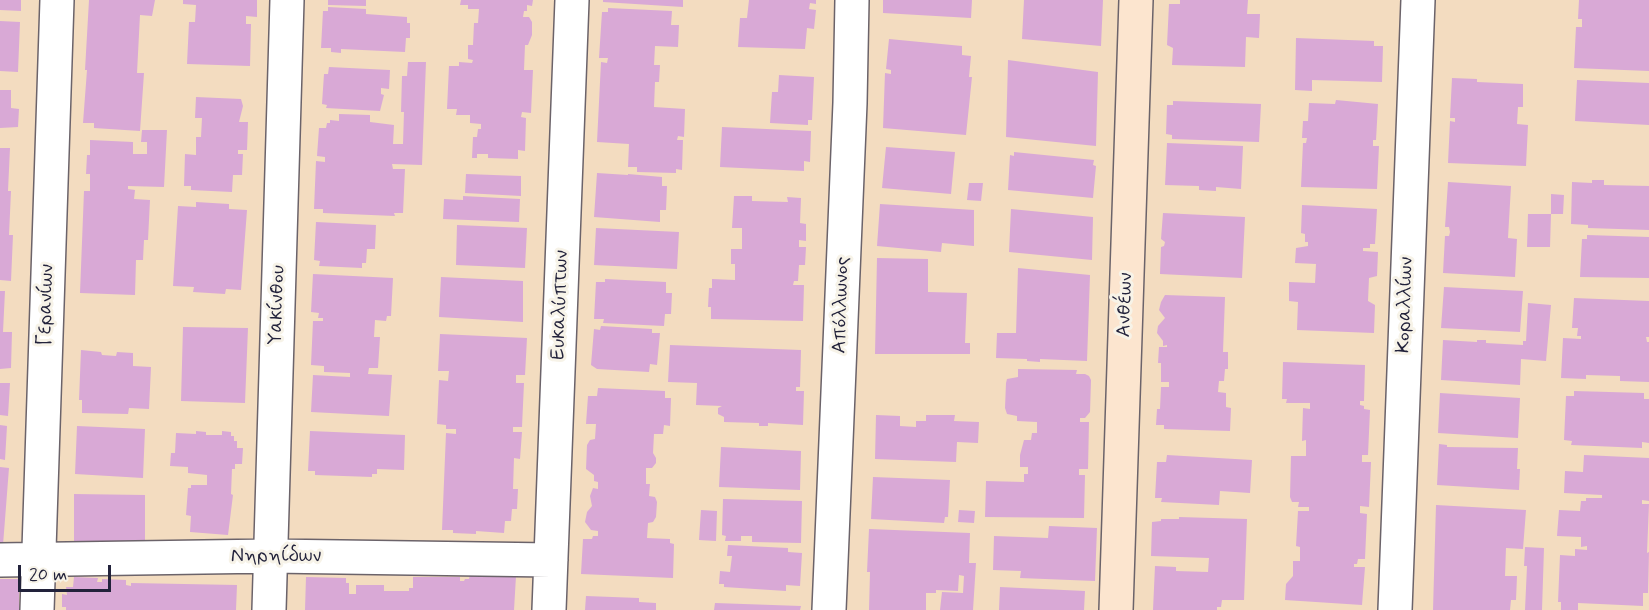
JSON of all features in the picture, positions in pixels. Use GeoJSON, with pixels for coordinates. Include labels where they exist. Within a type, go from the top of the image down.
{"type":"FeatureCollection","features":[{"type":"Feature","properties":{"kind":"street","name":"Γερανίων"},"geometry":{"type":"LineString","coordinates":[[37,610],[57,0]]}},
{"type":"Feature","properties":{"kind":"street","name":"Υακίνθου"},"geometry":{"type":"LineString","coordinates":[[269,610],[287,0]]}},
{"type":"Feature","properties":{"kind":"street","name":"Ευκαλύπτων"},"geometry":{"type":"LineString","coordinates":[[549,610],[572,0]]}},
{"type":"Feature","properties":{"kind":"street","name":"Απόλλωνος"},"geometry":{"type":"LineString","coordinates":[[829,610],[850,103],[852,0]]}},
{"type":"Feature","properties":{"kind":"street","name":"Ανθέων"},"geometry":{"type":"LineString","coordinates":[[1116,610],[1136,0]]}},
{"type":"Feature","properties":{"kind":"street","name":"Κοραλλίων"},"geometry":{"type":"LineString","coordinates":[[1395,610],[1418,0]]}},
{"type":"Feature","properties":{"kind":"street","name":"Νηρηίδων"},"geometry":{"type":"LineString","coordinates":[[0,560],[271,556],[551,561]]}},
{"type":"Feature","properties":{"kind":"building"},"geometry":{"type":"Polygon","coordinates":[[[0,0],[21,0],[21,11],[0,10],[0,0]]]}},
{"type":"Feature","properties":{"kind":"building"},"geometry":{"type":"Polygon","coordinates":[[[89,0],[155,0],[152,16],[140,15],[137,73],[144,73],[140,131],[94,128],[94,123],[83,123],[89,0]]]}},
{"type":"Feature","properties":{"kind":"building"},"geometry":{"type":"Polygon","coordinates":[[[183,0],[257,0],[257,17],[246,16],[246,24],[251,24],[250,66],[187,64],[189,22],[195,22],[196,5],[183,4],[183,0]]]}},
{"type":"Feature","properties":{"kind":"building"},"geometry":{"type":"Polygon","coordinates":[[[328,0],[366,0],[366,6],[328,5],[328,0]]]}},
{"type":"Feature","properties":{"kind":"building"},"geometry":{"type":"Polygon","coordinates":[[[461,0],[533,0],[532,6],[527,5],[527,11],[524,11],[523,17],[529,17],[532,22],[532,35],[528,45],[525,45],[524,70],[533,70],[531,113],[522,112],[521,117],[526,118],[525,151],[518,150],[518,159],[488,158],[488,154],[477,154],[477,158],[472,158],[473,137],[477,137],[481,124],[470,123],[470,115],[456,115],[457,109],[447,109],[449,66],[459,66],[459,62],[472,63],[473,60],[468,59],[468,45],[473,45],[474,23],[478,23],[479,9],[468,9],[468,5],[460,5],[461,0]]]}},
{"type":"Feature","properties":{"kind":"building"},"geometry":{"type":"Polygon","coordinates":[[[603,0],[683,0],[683,7],[603,2],[603,0]]]}},
{"type":"Feature","properties":{"kind":"building"},"geometry":{"type":"Polygon","coordinates":[[[749,0],[816,0],[816,4],[810,3],[809,9],[816,10],[814,29],[807,28],[805,49],[738,47],[740,18],[747,18],[749,0]]]}},
{"type":"Feature","properties":{"kind":"building"},"geometry":{"type":"Polygon","coordinates":[[[883,0],[972,0],[971,18],[883,13],[883,0]]]}},
{"type":"Feature","properties":{"kind":"building"},"geometry":{"type":"Polygon","coordinates":[[[1024,0],[1103,0],[1101,46],[1022,39],[1024,0]]]}},
{"type":"Feature","properties":{"kind":"building"},"geometry":{"type":"Polygon","coordinates":[[[1180,0],[1248,0],[1247,14],[1260,14],[1259,38],[1246,37],[1245,67],[1172,65],[1173,48],[1167,45],[1169,4],[1180,4],[1180,0]]]}},
{"type":"Feature","properties":{"kind":"building"},"geometry":{"type":"Polygon","coordinates":[[[1579,0],[1649,0],[1649,71],[1574,68],[1576,27],[1582,27],[1582,19],[1578,19],[1579,0]]]}},
{"type":"Feature","properties":{"kind":"building"},"geometry":{"type":"Polygon","coordinates":[[[328,7],[366,9],[366,14],[407,17],[407,23],[410,23],[410,38],[406,38],[405,52],[341,49],[341,53],[331,52],[331,48],[321,48],[323,11],[328,11],[328,7]]]}},
{"type":"Feature","properties":{"kind":"building"},"geometry":{"type":"Polygon","coordinates":[[[608,8],[672,11],[671,25],[679,25],[678,47],[655,46],[654,65],[660,65],[659,82],[655,82],[654,107],[685,109],[684,137],[678,136],[677,140],[683,140],[682,170],[676,169],[676,173],[637,172],[637,167],[628,167],[629,144],[597,142],[601,62],[607,63],[608,58],[599,58],[602,12],[608,12],[608,8]]]}},
{"type":"Feature","properties":{"kind":"building"},"geometry":{"type":"Polygon","coordinates":[[[0,21],[20,22],[18,72],[0,71],[0,21]]]}},
{"type":"Feature","properties":{"kind":"building"},"geometry":{"type":"Polygon","coordinates":[[[1296,38],[1374,41],[1374,46],[1383,46],[1382,82],[1312,80],[1312,91],[1295,90],[1296,38]]]}},
{"type":"Feature","properties":{"kind":"building"},"geometry":{"type":"Polygon","coordinates":[[[889,39],[962,46],[962,55],[971,56],[969,77],[972,77],[966,135],[883,128],[885,73],[891,74],[891,70],[886,69],[889,39]]]}},
{"type":"Feature","properties":{"kind":"building"},"geometry":{"type":"Polygon","coordinates":[[[1008,60],[1098,72],[1096,146],[1006,137],[1008,60]]]}},
{"type":"Feature","properties":{"kind":"building"},"geometry":{"type":"Polygon","coordinates":[[[408,62],[426,62],[422,165],[392,164],[393,169],[405,169],[403,213],[394,213],[395,216],[323,213],[323,209],[314,209],[316,161],[325,162],[325,157],[317,156],[319,128],[326,128],[330,120],[339,121],[339,114],[370,115],[370,122],[394,125],[393,144],[403,144],[402,76],[407,76],[408,62]]]}},
{"type":"Feature","properties":{"kind":"building"},"geometry":{"type":"Polygon","coordinates":[[[329,67],[390,70],[389,89],[381,88],[381,94],[384,95],[380,111],[326,108],[327,105],[322,104],[324,74],[328,74],[329,67]]]}},
{"type":"Feature","properties":{"kind":"building"},"geometry":{"type":"Polygon","coordinates":[[[779,75],[814,77],[812,120],[808,120],[808,125],[770,123],[772,92],[778,92],[779,75]]]}},
{"type":"Feature","properties":{"kind":"building"},"geometry":{"type":"Polygon","coordinates":[[[1452,78],[1477,79],[1477,82],[1523,84],[1523,107],[1518,107],[1517,124],[1528,125],[1526,166],[1448,163],[1450,121],[1455,122],[1455,118],[1450,118],[1452,78]]]}},
{"type":"Feature","properties":{"kind":"building"},"geometry":{"type":"Polygon","coordinates":[[[1577,80],[1649,83],[1649,125],[1575,121],[1577,80]]]}},
{"type":"Feature","properties":{"kind":"building"},"geometry":{"type":"Polygon","coordinates":[[[0,90],[11,90],[11,108],[19,109],[18,127],[0,128],[0,90]]]}},
{"type":"Feature","properties":{"kind":"building"},"geometry":{"type":"Polygon","coordinates":[[[196,97],[241,99],[243,106],[239,122],[248,122],[247,150],[238,150],[238,154],[243,154],[242,175],[233,175],[232,192],[191,190],[191,186],[184,186],[185,154],[196,155],[196,137],[201,137],[202,118],[195,118],[196,97]]]}},
{"type":"Feature","properties":{"kind":"building"},"geometry":{"type":"Polygon","coordinates":[[[1336,100],[1378,104],[1376,140],[1373,140],[1373,146],[1379,146],[1377,189],[1301,187],[1303,143],[1306,143],[1307,138],[1302,138],[1303,121],[1308,121],[1309,103],[1335,104],[1336,100]]]}},
{"type":"Feature","properties":{"kind":"building"},"geometry":{"type":"Polygon","coordinates":[[[1173,101],[1261,104],[1259,142],[1172,139],[1172,135],[1166,134],[1167,105],[1173,105],[1173,101]]]}},
{"type":"Feature","properties":{"kind":"building"},"geometry":{"type":"Polygon","coordinates":[[[722,127],[811,131],[810,162],[804,161],[804,171],[720,167],[722,127]]]}},
{"type":"Feature","properties":{"kind":"building"},"geometry":{"type":"Polygon","coordinates":[[[142,130],[167,130],[164,187],[128,186],[128,189],[135,190],[134,199],[150,200],[148,240],[144,240],[143,260],[136,260],[135,295],[80,293],[84,191],[90,191],[90,174],[86,174],[90,140],[133,142],[133,154],[147,154],[147,142],[141,142],[142,130]]]}},
{"type":"Feature","properties":{"kind":"building"},"geometry":{"type":"Polygon","coordinates":[[[1167,143],[1243,146],[1241,189],[1216,187],[1216,191],[1199,190],[1199,186],[1165,185],[1167,143]]]}},
{"type":"Feature","properties":{"kind":"building"},"geometry":{"type":"Polygon","coordinates":[[[886,147],[955,152],[951,194],[882,188],[886,147]]]}},
{"type":"Feature","properties":{"kind":"building"},"geometry":{"type":"Polygon","coordinates":[[[0,148],[10,148],[9,235],[13,235],[11,281],[0,280],[0,148]]]}},
{"type":"Feature","properties":{"kind":"building"},"geometry":{"type":"Polygon","coordinates":[[[1014,152],[1094,160],[1093,165],[1096,166],[1093,198],[1008,190],[1010,155],[1014,156],[1014,152]]]}},
{"type":"Feature","properties":{"kind":"building"},"geometry":{"type":"Polygon","coordinates":[[[597,173],[662,177],[662,186],[667,186],[666,210],[660,210],[660,222],[594,217],[597,173]]]}},
{"type":"Feature","properties":{"kind":"building"},"geometry":{"type":"Polygon","coordinates":[[[466,174],[521,176],[521,196],[465,193],[466,174]]]}},
{"type":"Feature","properties":{"kind":"building"},"geometry":{"type":"Polygon","coordinates":[[[1592,180],[1604,180],[1604,185],[1649,186],[1649,230],[1588,228],[1588,225],[1571,224],[1572,182],[1592,183],[1592,180]]]}},
{"type":"Feature","properties":{"kind":"building"},"geometry":{"type":"Polygon","coordinates":[[[1448,182],[1511,186],[1508,238],[1517,239],[1515,277],[1443,273],[1445,236],[1449,236],[1450,232],[1449,227],[1445,227],[1448,182]]]}},
{"type":"Feature","properties":{"kind":"building"},"geometry":{"type":"Polygon","coordinates":[[[969,183],[983,183],[981,201],[967,200],[969,183]]]}},
{"type":"Feature","properties":{"kind":"building"},"geometry":{"type":"Polygon","coordinates":[[[1551,194],[1564,195],[1563,214],[1551,214],[1551,194]]]}},
{"type":"Feature","properties":{"kind":"building"},"geometry":{"type":"Polygon","coordinates":[[[463,196],[520,199],[519,222],[443,219],[444,199],[463,200],[463,196]]]}},
{"type":"Feature","properties":{"kind":"building"},"geometry":{"type":"Polygon","coordinates":[[[734,196],[752,196],[752,201],[788,202],[787,197],[801,198],[800,223],[806,224],[806,241],[799,240],[799,247],[806,247],[805,265],[799,265],[798,281],[794,281],[793,285],[804,285],[803,321],[711,319],[711,307],[708,307],[712,279],[735,280],[735,264],[731,264],[731,249],[742,249],[742,228],[732,228],[734,196]]]}},
{"type":"Feature","properties":{"kind":"building"},"geometry":{"type":"Polygon","coordinates":[[[196,202],[229,204],[229,209],[247,210],[241,290],[226,289],[225,294],[193,292],[194,287],[173,286],[178,206],[196,207],[196,202]]]}},
{"type":"Feature","properties":{"kind":"building"},"geometry":{"type":"Polygon","coordinates":[[[880,204],[974,210],[974,246],[942,243],[941,252],[877,246],[880,204]]]}},
{"type":"Feature","properties":{"kind":"building"},"geometry":{"type":"Polygon","coordinates":[[[1302,205],[1377,209],[1375,244],[1370,244],[1370,248],[1363,248],[1363,251],[1378,252],[1377,276],[1369,278],[1368,301],[1375,305],[1374,333],[1297,330],[1298,302],[1289,301],[1289,282],[1315,283],[1316,264],[1295,263],[1296,248],[1308,246],[1308,242],[1305,242],[1305,234],[1301,233],[1302,205]]]}},
{"type":"Feature","properties":{"kind":"building"},"geometry":{"type":"Polygon","coordinates":[[[1011,209],[1093,217],[1092,260],[1009,252],[1011,209]]]}},
{"type":"Feature","properties":{"kind":"building"},"geometry":{"type":"Polygon","coordinates":[[[1163,213],[1245,217],[1242,278],[1160,274],[1161,247],[1165,242],[1161,239],[1163,213]]]}},
{"type":"Feature","properties":{"kind":"building"},"geometry":{"type":"Polygon","coordinates":[[[1528,214],[1551,214],[1550,247],[1527,247],[1528,214]]]}},
{"type":"Feature","properties":{"kind":"building"},"geometry":{"type":"Polygon","coordinates":[[[316,222],[376,225],[375,249],[367,249],[366,263],[362,263],[362,268],[319,266],[320,261],[314,260],[316,222]]]}},
{"type":"Feature","properties":{"kind":"building"},"geometry":{"type":"Polygon","coordinates":[[[457,225],[527,228],[525,268],[456,265],[457,225]]]}},
{"type":"Feature","properties":{"kind":"building"},"geometry":{"type":"Polygon","coordinates":[[[596,228],[679,232],[677,269],[594,265],[596,228]]]}},
{"type":"Feature","properties":{"kind":"building"},"geometry":{"type":"Polygon","coordinates":[[[1587,235],[1649,237],[1649,278],[1580,277],[1582,239],[1587,239],[1587,235]]]}},
{"type":"Feature","properties":{"kind":"building"},"geometry":{"type":"Polygon","coordinates":[[[877,258],[928,259],[928,292],[967,293],[965,343],[970,343],[970,354],[875,354],[877,258]]]}},
{"type":"Feature","properties":{"kind":"building"},"geometry":{"type":"Polygon","coordinates":[[[1018,268],[1090,275],[1087,361],[1040,359],[1040,362],[1027,361],[1027,359],[996,358],[997,333],[1016,333],[1018,268]]]}},
{"type":"Feature","properties":{"kind":"building"},"geometry":{"type":"Polygon","coordinates":[[[313,274],[393,278],[391,316],[387,316],[386,321],[375,320],[374,337],[380,337],[378,368],[369,368],[368,374],[392,375],[389,416],[311,412],[313,375],[350,377],[350,373],[324,372],[324,366],[311,365],[313,321],[323,321],[323,318],[318,318],[319,313],[311,312],[313,274]]]}},
{"type":"Feature","properties":{"kind":"building"},"geometry":{"type":"Polygon","coordinates":[[[441,277],[523,281],[523,322],[439,317],[441,277]]]}},
{"type":"Feature","properties":{"kind":"building"},"geometry":{"type":"Polygon","coordinates":[[[605,279],[666,282],[666,293],[672,293],[671,314],[665,314],[664,326],[603,323],[604,319],[594,319],[596,282],[605,282],[605,279]]]}},
{"type":"Feature","properties":{"kind":"building"},"geometry":{"type":"Polygon","coordinates":[[[1444,287],[1523,291],[1520,332],[1441,328],[1444,287]]]}},
{"type":"Feature","properties":{"kind":"building"},"geometry":{"type":"Polygon","coordinates":[[[0,291],[5,291],[3,332],[12,332],[11,368],[0,369],[0,291]]]}},
{"type":"Feature","properties":{"kind":"building"},"geometry":{"type":"Polygon","coordinates":[[[1165,295],[1225,297],[1223,352],[1228,352],[1228,369],[1225,369],[1224,381],[1219,381],[1218,392],[1226,393],[1226,407],[1231,408],[1230,431],[1164,429],[1164,425],[1156,425],[1157,409],[1160,409],[1161,387],[1169,387],[1169,382],[1161,382],[1161,363],[1158,363],[1159,347],[1167,347],[1167,345],[1163,346],[1163,341],[1157,333],[1158,326],[1165,318],[1159,310],[1165,295]]]}},
{"type":"Feature","properties":{"kind":"building"},"geometry":{"type":"Polygon","coordinates":[[[1574,298],[1649,301],[1649,337],[1646,337],[1649,342],[1649,382],[1620,381],[1620,376],[1586,375],[1586,379],[1561,378],[1563,338],[1581,339],[1581,336],[1577,336],[1578,328],[1572,328],[1574,298]]]}},
{"type":"Feature","properties":{"kind":"building"},"geometry":{"type":"Polygon","coordinates":[[[1528,303],[1551,305],[1546,361],[1521,359],[1520,385],[1441,380],[1443,340],[1477,342],[1477,340],[1486,340],[1486,343],[1523,345],[1523,341],[1526,341],[1528,303]]]}},
{"type":"Feature","properties":{"kind":"building"},"geometry":{"type":"Polygon","coordinates":[[[601,326],[652,329],[652,333],[660,333],[657,365],[650,364],[649,372],[597,369],[591,365],[594,329],[600,330],[601,326]]]}},
{"type":"Feature","properties":{"kind":"building"},"geometry":{"type":"Polygon","coordinates":[[[183,327],[248,328],[245,403],[181,401],[183,327]]]}},
{"type":"Feature","properties":{"kind":"building"},"geometry":{"type":"Polygon","coordinates":[[[440,334],[527,338],[525,375],[516,375],[516,383],[524,383],[522,427],[513,427],[513,432],[522,432],[520,459],[514,458],[513,489],[518,489],[517,509],[512,509],[511,521],[505,521],[504,533],[476,531],[476,534],[453,533],[453,530],[442,530],[446,433],[456,434],[456,429],[446,429],[446,425],[437,424],[439,380],[448,381],[449,371],[438,371],[440,334]]]}},
{"type":"Feature","properties":{"kind":"building"},"geometry":{"type":"Polygon","coordinates":[[[670,345],[801,350],[800,387],[796,387],[796,391],[804,391],[803,425],[768,423],[768,426],[759,426],[759,423],[724,422],[724,417],[718,414],[718,408],[722,406],[696,405],[697,383],[668,382],[670,345]]]}},
{"type":"Feature","properties":{"kind":"building"},"geometry":{"type":"Polygon","coordinates":[[[81,350],[116,356],[117,352],[133,353],[133,366],[151,367],[149,409],[129,408],[128,414],[82,413],[82,400],[79,400],[81,350]]]}},
{"type":"Feature","properties":{"kind":"building"},"geometry":{"type":"Polygon","coordinates":[[[1283,362],[1365,365],[1364,401],[1360,401],[1360,405],[1370,410],[1368,455],[1362,455],[1362,462],[1371,462],[1369,507],[1360,506],[1360,513],[1367,514],[1365,559],[1358,559],[1357,564],[1354,564],[1354,567],[1365,567],[1362,605],[1285,600],[1286,584],[1293,576],[1293,561],[1300,561],[1300,547],[1296,546],[1298,511],[1309,511],[1309,507],[1298,507],[1299,502],[1292,502],[1290,497],[1291,456],[1306,456],[1306,440],[1302,441],[1303,408],[1310,409],[1310,403],[1286,403],[1287,399],[1282,399],[1283,362]]]}},
{"type":"Feature","properties":{"kind":"building"},"geometry":{"type":"Polygon","coordinates":[[[1018,369],[1077,370],[1076,374],[1085,374],[1091,380],[1090,412],[1085,418],[1080,418],[1080,422],[1089,422],[1088,469],[1079,469],[1079,475],[1085,475],[1084,518],[985,517],[986,481],[1024,482],[1024,474],[1028,474],[1028,467],[1020,467],[1020,455],[1024,440],[1031,440],[1032,433],[1037,433],[1037,422],[1017,421],[1017,416],[1007,414],[1005,408],[1007,379],[1018,377],[1018,369]]]}},
{"type":"Feature","properties":{"kind":"building"},"geometry":{"type":"Polygon","coordinates":[[[0,383],[10,383],[8,416],[0,415],[0,383]]]}},
{"type":"Feature","properties":{"kind":"building"},"geometry":{"type":"Polygon","coordinates":[[[598,388],[665,391],[665,398],[671,398],[670,426],[664,425],[663,434],[654,434],[653,453],[656,463],[652,468],[646,468],[646,484],[650,484],[649,496],[655,497],[657,502],[656,517],[653,522],[648,523],[647,538],[670,539],[670,543],[674,544],[673,578],[581,574],[583,539],[598,536],[598,531],[591,530],[585,522],[587,512],[592,506],[590,496],[593,488],[598,489],[598,482],[594,481],[594,475],[586,469],[587,445],[590,440],[595,439],[596,424],[586,424],[588,396],[597,396],[598,388]]]}},
{"type":"Feature","properties":{"kind":"building"},"geometry":{"type":"Polygon","coordinates":[[[1574,391],[1644,393],[1644,399],[1649,399],[1649,443],[1642,442],[1642,448],[1571,445],[1572,441],[1564,440],[1566,396],[1574,396],[1574,391]]]}},
{"type":"Feature","properties":{"kind":"building"},"geometry":{"type":"Polygon","coordinates":[[[1440,393],[1520,398],[1518,438],[1438,433],[1440,393]]]}},
{"type":"Feature","properties":{"kind":"building"},"geometry":{"type":"Polygon","coordinates":[[[876,415],[900,416],[900,426],[916,427],[916,421],[926,421],[926,415],[955,415],[954,421],[979,422],[978,443],[957,442],[956,462],[875,459],[876,415]]]}},
{"type":"Feature","properties":{"kind":"building"},"geometry":{"type":"Polygon","coordinates":[[[0,425],[7,426],[5,460],[0,459],[0,425]]]}},
{"type":"Feature","properties":{"kind":"building"},"geometry":{"type":"Polygon","coordinates":[[[77,426],[145,429],[143,478],[75,474],[77,426]]]}},
{"type":"Feature","properties":{"kind":"building"},"geometry":{"type":"Polygon","coordinates":[[[196,431],[206,432],[206,435],[222,435],[222,431],[231,432],[234,441],[237,441],[237,448],[243,448],[242,464],[235,464],[235,469],[232,469],[231,494],[233,495],[228,535],[190,532],[191,516],[186,515],[188,488],[191,488],[191,485],[207,485],[207,475],[188,473],[188,467],[170,466],[171,453],[175,453],[176,433],[196,434],[196,431]]]}},
{"type":"Feature","properties":{"kind":"building"},"geometry":{"type":"Polygon","coordinates":[[[310,431],[405,435],[404,470],[377,469],[377,474],[372,474],[372,477],[315,475],[315,471],[308,471],[310,431]]]}},
{"type":"Feature","properties":{"kind":"building"},"geometry":{"type":"Polygon","coordinates":[[[1439,444],[1447,445],[1447,447],[1518,448],[1519,490],[1437,485],[1439,444]]]}},
{"type":"Feature","properties":{"kind":"building"},"geometry":{"type":"Polygon","coordinates":[[[721,447],[801,451],[800,490],[719,487],[721,447]]]}},
{"type":"Feature","properties":{"kind":"building"},"geometry":{"type":"Polygon","coordinates":[[[1167,455],[1252,460],[1250,493],[1220,491],[1219,505],[1161,502],[1162,498],[1155,498],[1157,462],[1166,462],[1167,455]]]}},
{"type":"Feature","properties":{"kind":"building"},"geometry":{"type":"Polygon","coordinates":[[[1584,455],[1649,458],[1649,501],[1642,500],[1642,504],[1649,504],[1648,593],[1643,593],[1643,606],[1578,603],[1578,610],[1561,610],[1561,602],[1558,602],[1560,555],[1575,556],[1575,549],[1587,550],[1587,546],[1581,547],[1581,537],[1557,536],[1559,510],[1580,511],[1581,501],[1586,501],[1586,498],[1602,498],[1602,495],[1564,493],[1565,471],[1583,472],[1584,455]]]}},
{"type":"Feature","properties":{"kind":"building"},"geometry":{"type":"Polygon","coordinates":[[[0,467],[9,468],[3,545],[0,545],[0,467]]]}},
{"type":"Feature","properties":{"kind":"building"},"geometry":{"type":"Polygon","coordinates":[[[873,477],[950,480],[948,517],[945,517],[944,523],[871,519],[873,477]]]}},
{"type":"Feature","properties":{"kind":"building"},"geometry":{"type":"Polygon","coordinates":[[[74,494],[145,495],[145,542],[74,541],[74,494]]]}},
{"type":"Feature","properties":{"kind":"building"},"geometry":{"type":"Polygon","coordinates":[[[723,499],[802,501],[801,543],[752,542],[752,536],[741,536],[741,541],[725,541],[726,536],[722,535],[723,499]]]}},
{"type":"Feature","properties":{"kind":"building"},"geometry":{"type":"Polygon","coordinates":[[[1436,505],[1526,510],[1523,549],[1506,548],[1505,576],[1517,576],[1516,600],[1511,600],[1510,610],[1433,610],[1436,505]]]}},
{"type":"Feature","properties":{"kind":"building"},"geometry":{"type":"Polygon","coordinates":[[[701,510],[717,511],[716,541],[699,540],[701,510]]]}},
{"type":"Feature","properties":{"kind":"building"},"geometry":{"type":"Polygon","coordinates":[[[959,510],[975,511],[974,523],[958,522],[959,510]]]}},
{"type":"Feature","properties":{"kind":"building"},"geometry":{"type":"Polygon","coordinates":[[[1179,517],[1247,519],[1244,600],[1222,600],[1221,607],[1217,607],[1217,610],[1153,610],[1155,566],[1176,567],[1176,571],[1208,572],[1209,558],[1151,556],[1152,522],[1161,521],[1161,519],[1179,519],[1179,517]]]}},
{"type":"Feature","properties":{"kind":"building"},"geometry":{"type":"Polygon","coordinates":[[[1049,526],[1097,528],[1095,581],[1020,578],[1021,571],[993,570],[994,536],[1048,538],[1049,526]]]}},
{"type":"Feature","properties":{"kind":"building"},"geometry":{"type":"Polygon","coordinates":[[[869,529],[970,533],[969,563],[976,563],[973,610],[940,610],[942,592],[963,593],[964,576],[959,575],[958,591],[936,590],[936,593],[926,593],[926,610],[869,610],[870,572],[867,572],[869,529]]]}},
{"type":"Feature","properties":{"kind":"building"},"geometry":{"type":"Polygon","coordinates":[[[728,545],[788,548],[788,552],[802,553],[800,586],[786,585],[786,591],[724,587],[724,584],[719,584],[720,571],[730,572],[732,556],[727,556],[728,545]]]}},
{"type":"Feature","properties":{"kind":"building"},"geometry":{"type":"Polygon","coordinates":[[[1525,547],[1544,548],[1542,610],[1525,610],[1527,566],[1524,566],[1525,547]]]}},
{"type":"Feature","properties":{"kind":"building"},"geometry":{"type":"Polygon","coordinates":[[[470,574],[516,576],[514,610],[305,610],[306,577],[346,578],[346,583],[349,583],[349,594],[356,594],[356,585],[384,585],[384,591],[409,591],[409,588],[413,588],[413,577],[460,577],[460,581],[464,581],[469,579],[470,574]]]}},
{"type":"Feature","properties":{"kind":"building"},"geometry":{"type":"Polygon","coordinates":[[[74,577],[98,578],[97,582],[102,582],[102,579],[126,580],[126,585],[131,586],[131,583],[237,585],[236,610],[66,610],[66,607],[62,607],[62,594],[67,595],[66,587],[73,587],[74,577]]]}},
{"type":"Feature","properties":{"kind":"building"},"geometry":{"type":"Polygon","coordinates":[[[0,579],[19,579],[19,610],[0,610],[0,579]]]}},
{"type":"Feature","properties":{"kind":"building"},"geometry":{"type":"Polygon","coordinates":[[[1000,587],[1085,591],[1084,610],[999,610],[1000,587]]]}},
{"type":"Feature","properties":{"kind":"building"},"geometry":{"type":"Polygon","coordinates":[[[586,596],[639,598],[639,602],[656,603],[656,610],[585,610],[586,596]]]}},
{"type":"Feature","properties":{"kind":"building"},"geometry":{"type":"Polygon","coordinates":[[[715,603],[801,606],[800,610],[714,610],[715,603]]]}}]}
